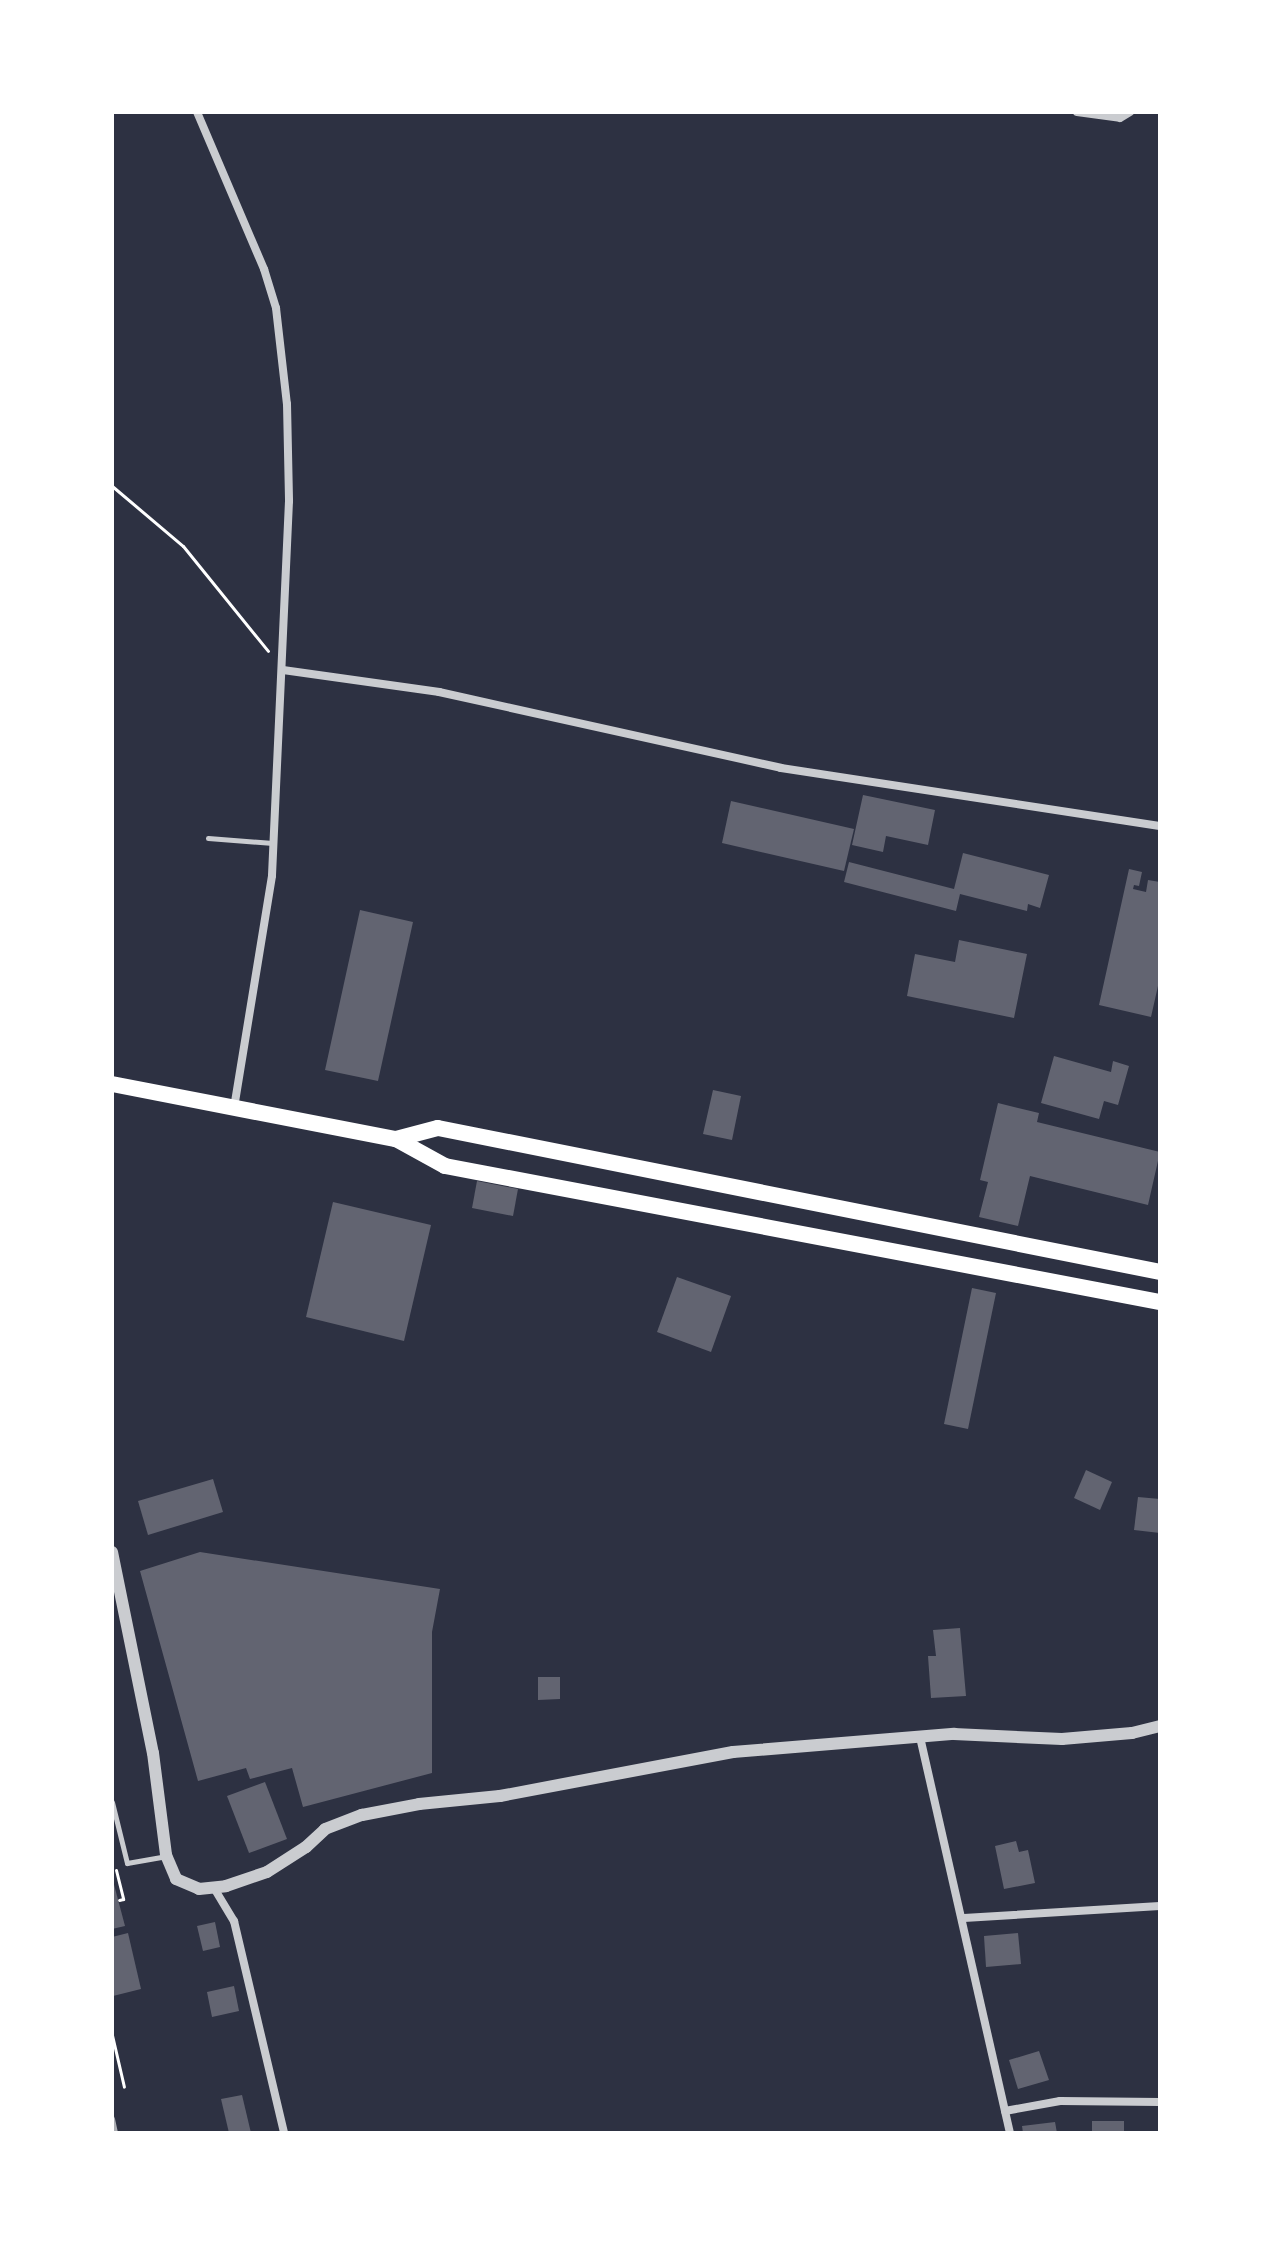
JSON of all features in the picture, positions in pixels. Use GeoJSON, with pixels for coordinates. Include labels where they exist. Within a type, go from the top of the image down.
{"type":"FeatureCollection","features":[{"type":"Feature","properties":{"kind":"main road"},"geometry":{"type":"LineString","coordinates":[[112,1084],[396,1139],[445,1166],[1160,1302]]}},
{"type":"Feature","properties":{"kind":"main road"},"geometry":{"type":"LineString","coordinates":[[396,1139],[438,1128],[1160,1272]]}},
{"type":"Feature","properties":{"kind":"street"},"geometry":{"type":"LineString","coordinates":[[197,112],[250,231],[276,308],[287,404],[289,501],[272,876],[233,1108]]}},
{"type":"Feature","properties":{"kind":"street"},"geometry":{"type":"LineString","coordinates":[[1077,112],[1120,118],[1130,112]]}},
{"type":"Feature","properties":{"kind":"street"},"geometry":{"type":"LineString","coordinates":[[283,670],[439,692],[781,768],[1160,826]]}},
{"type":"Feature","properties":{"kind":"street"},"geometry":{"type":"LineString","coordinates":[[112,1552],[153,1753],[166,1855],[176,1879],[199,1889],[214,1888],[267,1872],[306,1847],[325,1829],[362,1815],[419,1804],[500,1796],[573,1784],[733,1752],[954,1734],[1062,1739],[1132,1733],[1160,1726]]}},
{"type":"Feature","properties":{"kind":"street"},"geometry":{"type":"LineString","coordinates":[[920,1737],[945,1861],[964,1918],[1010,2133]]}},
{"type":"Feature","properties":{"kind":"street"},"geometry":{"type":"LineString","coordinates":[[214,1888],[234,1921],[284,2133]]}},
{"type":"Feature","properties":{"kind":"street"},"geometry":{"type":"LineString","coordinates":[[964,1918],[1160,1906]]}},
{"type":"Feature","properties":{"kind":"street"},"geometry":{"type":"LineString","coordinates":[[1005,2111],[1060,2101],[1160,2102]]}},
{"type":"Feature","properties":{"kind":"lane"},"geometry":{"type":"LineString","coordinates":[[208,838],[274,844]]}},
{"type":"Feature","properties":{"kind":"lane"},"geometry":{"type":"LineString","coordinates":[[112,1802],[127,1863],[166,1855]]}},
{"type":"Feature","properties":{"kind":"path"},"geometry":{"type":"LineString","coordinates":[[112,486],[183,546],[283,670]]}},
{"type":"Feature","properties":{"kind":"path"},"geometry":{"type":"LineString","coordinates":[[116,1870],[123,1899],[119,1900]]}},
{"type":"Feature","properties":{"kind":"path"},"geometry":{"type":"LineString","coordinates":[[112,2035],[124,2087]]}},
{"type":"Feature","properties":{"kind":"building"},"geometry":{"type":"Polygon","coordinates":[[[863,795],[935,810],[928,845],[886,836],[883,852],[852,845],[863,795]]]}},
{"type":"Feature","properties":{"kind":"building"},"geometry":{"type":"Polygon","coordinates":[[[731,801],[854,829],[844,871],[722,843],[731,801]]]}},
{"type":"Feature","properties":{"kind":"building"},"geometry":{"type":"Polygon","coordinates":[[[963,853],[1049,875],[1040,908],[1028,904],[1027,911],[960,894],[956,911],[844,882],[849,862],[954,889],[963,853]]]}},
{"type":"Feature","properties":{"kind":"building"},"geometry":{"type":"Polygon","coordinates":[[[1129,869],[1142,872],[1139,886],[1134,885],[1133,889],[1146,892],[1148,880],[1160,882],[1160,977],[1151,1017],[1099,1005],[1129,869]]]}},
{"type":"Feature","properties":{"kind":"building"},"geometry":{"type":"Polygon","coordinates":[[[360,910],[413,922],[378,1081],[325,1070],[360,910]]]}},
{"type":"Feature","properties":{"kind":"building"},"geometry":{"type":"Polygon","coordinates":[[[959,940],[1027,954],[1014,1018],[907,996],[915,954],[955,962],[959,940]]]}},
{"type":"Feature","properties":{"kind":"building"},"geometry":{"type":"Polygon","coordinates":[[[1054,1056],[1111,1072],[1113,1061],[1129,1066],[1118,1105],[1104,1101],[1099,1119],[1041,1103],[1054,1056]]]}},
{"type":"Feature","properties":{"kind":"building"},"geometry":{"type":"Polygon","coordinates":[[[713,1090],[741,1096],[732,1140],[703,1134],[713,1090]]]}},
{"type":"Feature","properties":{"kind":"building"},"geometry":{"type":"Polygon","coordinates":[[[998,1103],[1039,1113],[1037,1122],[1160,1152],[1148,1205],[1030,1176],[1018,1226],[979,1217],[988,1182],[980,1180],[998,1103]]]}},
{"type":"Feature","properties":{"kind":"building"},"geometry":{"type":"Polygon","coordinates":[[[477,1181],[518,1189],[513,1216],[472,1208],[477,1181]]]}},
{"type":"Feature","properties":{"kind":"building"},"geometry":{"type":"Polygon","coordinates":[[[333,1202],[431,1225],[404,1341],[306,1317],[333,1202]]]}},
{"type":"Feature","properties":{"kind":"building"},"geometry":{"type":"Polygon","coordinates":[[[677,1277],[731,1296],[711,1352],[657,1332],[677,1277]]]}},
{"type":"Feature","properties":{"kind":"building"},"geometry":{"type":"Polygon","coordinates":[[[972,1288],[996,1293],[968,1429],[944,1424],[972,1288]]]}},
{"type":"Feature","properties":{"kind":"building"},"geometry":{"type":"Polygon","coordinates":[[[1086,1470],[1112,1482],[1100,1510],[1074,1498],[1086,1470]]]}},
{"type":"Feature","properties":{"kind":"building"},"geometry":{"type":"Polygon","coordinates":[[[213,1479],[223,1512],[148,1535],[138,1501],[213,1479]]]}},
{"type":"Feature","properties":{"kind":"building"},"geometry":{"type":"Polygon","coordinates":[[[1138,1497],[1160,1499],[1160,1533],[1134,1530],[1138,1497]]]}},
{"type":"Feature","properties":{"kind":"building"},"geometry":{"type":"Polygon","coordinates":[[[200,1552],[440,1589],[432,1632],[432,1773],[303,1807],[292,1768],[250,1779],[246,1768],[198,1781],[140,1571],[200,1552]]]}},
{"type":"Feature","properties":{"kind":"building"},"geometry":{"type":"Polygon","coordinates":[[[960,1628],[966,1696],[931,1698],[928,1656],[936,1656],[933,1630],[960,1628]]]}},
{"type":"Feature","properties":{"kind":"building"},"geometry":{"type":"Polygon","coordinates":[[[538,1677],[560,1677],[560,1699],[538,1700],[538,1677]]]}},
{"type":"Feature","properties":{"kind":"building"},"geometry":{"type":"Polygon","coordinates":[[[265,1782],[287,1839],[249,1853],[227,1796],[265,1782]]]}},
{"type":"Feature","properties":{"kind":"building"},"geometry":{"type":"Polygon","coordinates":[[[1016,1841],[1019,1852],[1028,1850],[1035,1883],[1004,1889],[995,1846],[1016,1841]]]}},
{"type":"Feature","properties":{"kind":"building"},"geometry":{"type":"Polygon","coordinates":[[[112,1877],[125,1926],[112,1929],[112,1877]]]}},
{"type":"Feature","properties":{"kind":"building"},"geometry":{"type":"Polygon","coordinates":[[[215,1922],[220,1947],[203,1951],[197,1926],[215,1922]]]}},
{"type":"Feature","properties":{"kind":"building"},"geometry":{"type":"Polygon","coordinates":[[[128,1933],[141,1989],[113,1996],[112,1937],[128,1933]]]}},
{"type":"Feature","properties":{"kind":"building"},"geometry":{"type":"Polygon","coordinates":[[[1018,1933],[1021,1964],[986,1967],[984,1936],[1018,1933]]]}},
{"type":"Feature","properties":{"kind":"building"},"geometry":{"type":"Polygon","coordinates":[[[234,1986],[239,2011],[212,2017],[207,1992],[234,1986]]]}},
{"type":"Feature","properties":{"kind":"building"},"geometry":{"type":"Polygon","coordinates":[[[1039,2051],[1049,2080],[1018,2089],[1009,2060],[1039,2051]]]}},
{"type":"Feature","properties":{"kind":"building"},"geometry":{"type":"Polygon","coordinates":[[[242,2095],[251,2133],[229,2133],[221,2099],[242,2095]]]}},
{"type":"Feature","properties":{"kind":"building"},"geometry":{"type":"Polygon","coordinates":[[[1092,2121],[1124,2121],[1124,2133],[1092,2133],[1092,2121]]]}},
{"type":"Feature","properties":{"kind":"building"},"geometry":{"type":"Polygon","coordinates":[[[1055,2122],[1057,2133],[1023,2133],[1022,2126],[1055,2122]]]}},
{"type":"Feature","properties":{"kind":"railway"},"geometry":{"type":"LineString","coordinates":[[112,2119],[115,2133]]}}]}
